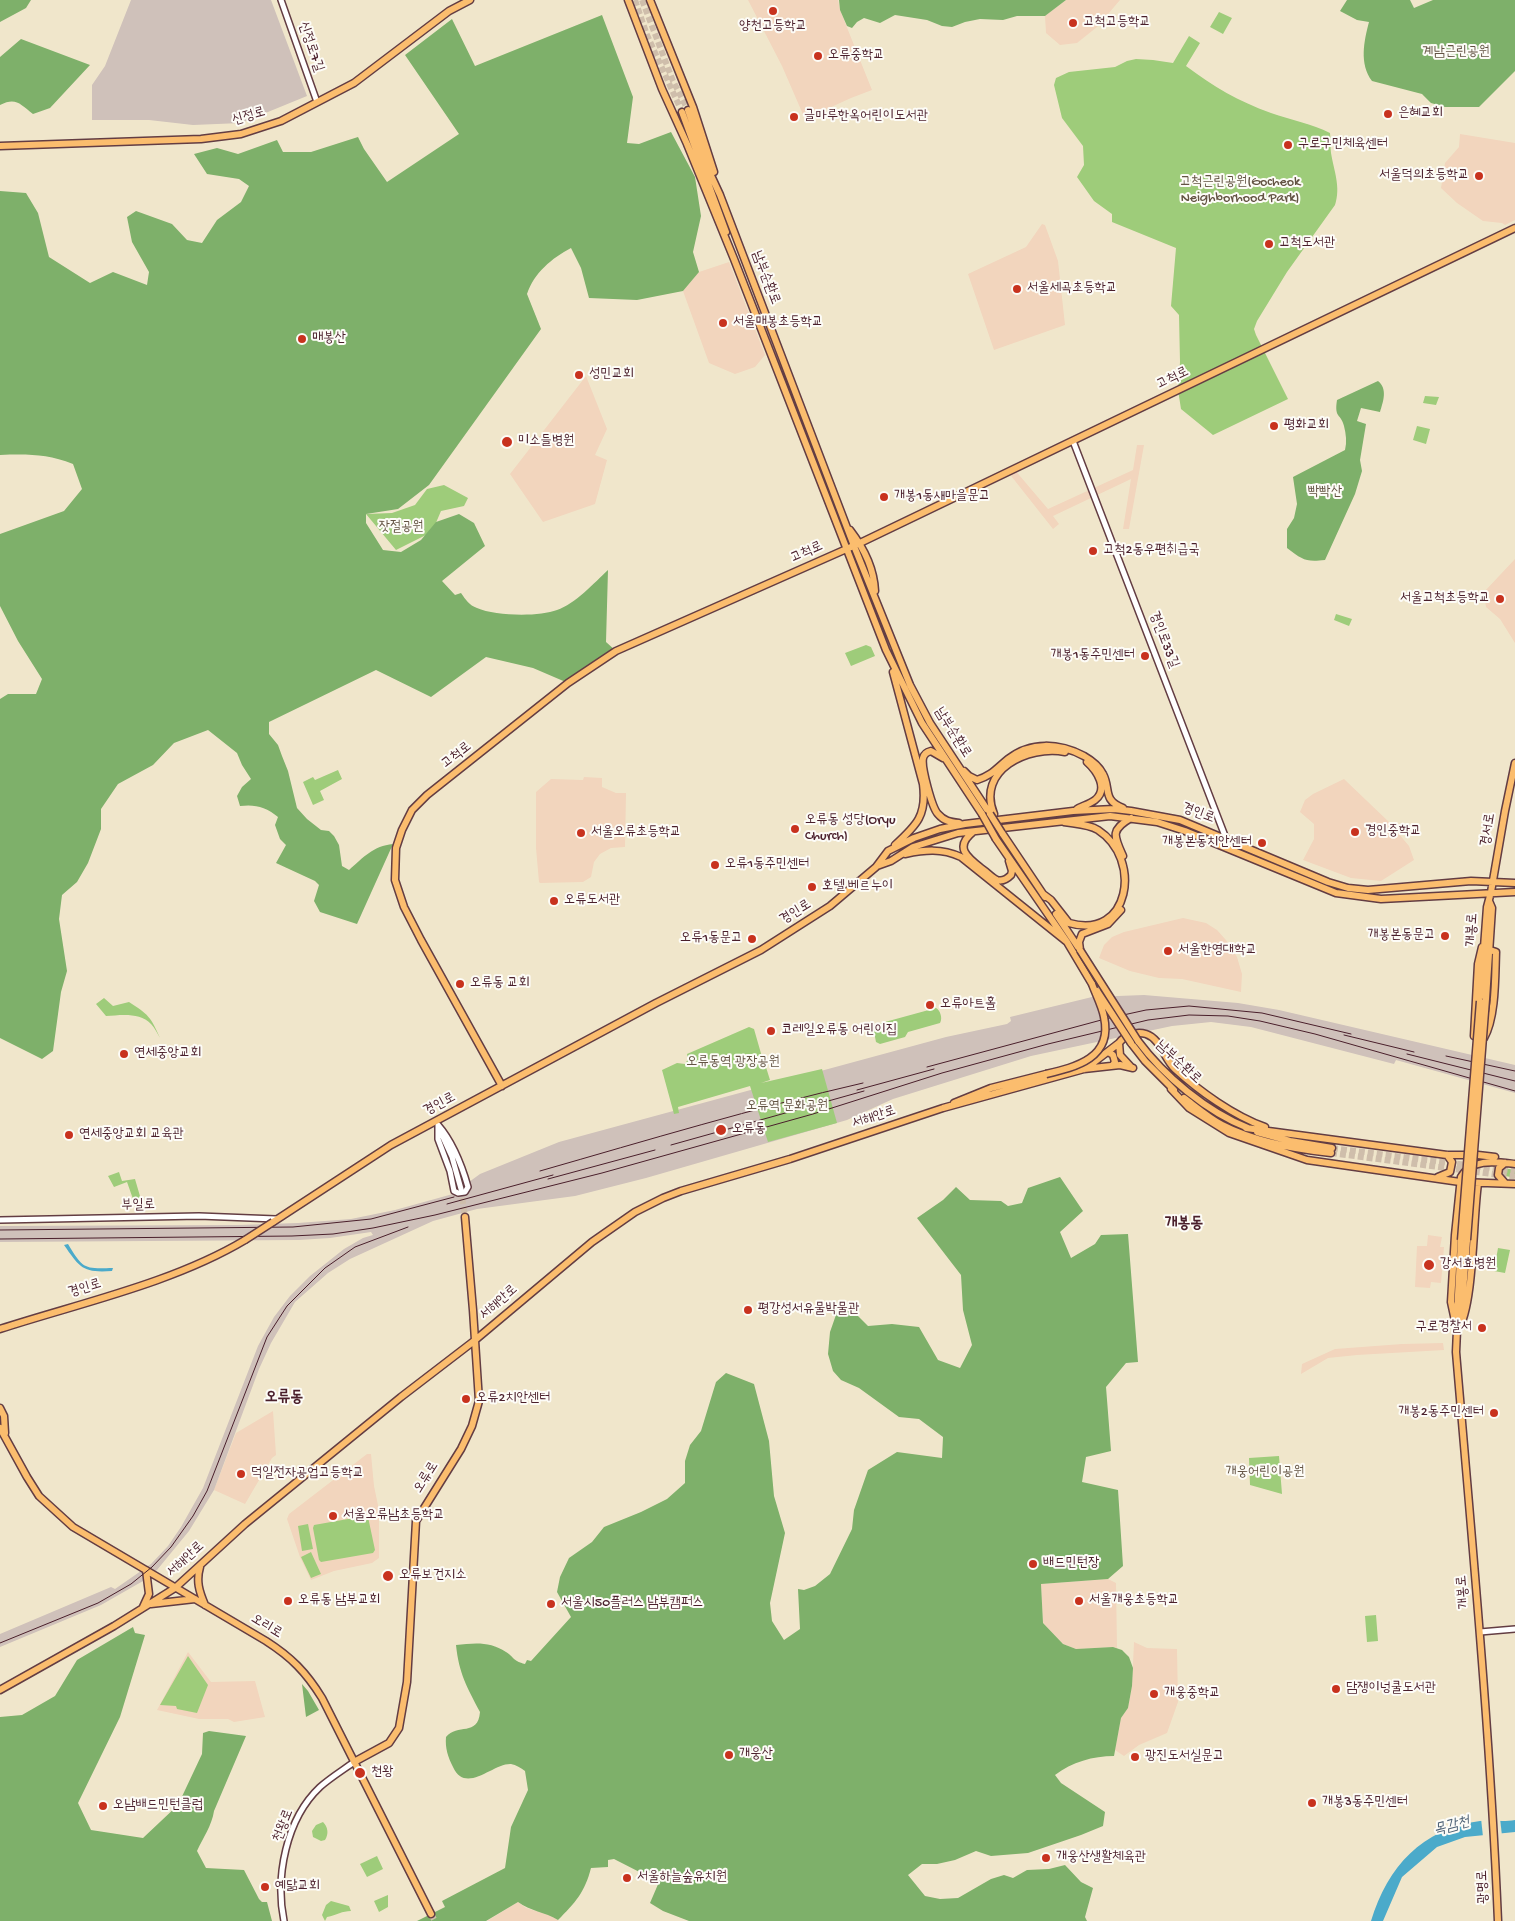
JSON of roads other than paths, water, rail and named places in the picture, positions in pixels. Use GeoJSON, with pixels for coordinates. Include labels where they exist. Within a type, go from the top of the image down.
{"type":"FeatureCollection","features":[{"type":"Feature","properties":{"kind":"main road","name":"신정로"},"geometry":{"type":"LineString","coordinates":[[0,146],[201,139],[241,134],[281,121],[354,83],[427,26],[470,0]]}},
{"type":"Feature","properties":{"kind":"main road","name":"남부순환로"},"geometry":{"type":"LineString","coordinates":[[628,0],[662,89],[687,144],[734,259],[886,650],[922,723],[949,759],[992,814],[1002,833],[1080,950],[1135,1042],[1145,1061],[1172,1089],[1222,1124],[1275,1144],[1331,1150],[1290,1141],[1246,1128],[1221,1116],[1180,1084],[1150,1057],[1135,1042],[1092,984],[996,838],[949,759],[910,686],[857,544],[846,524],[720,195],[685,111],[734,259]]}},
{"type":"Feature","properties":{"kind":"main road","name":"남부순환로"},"geometry":{"type":"LineString","coordinates":[[650,0],[693,107],[720,195]]}},
{"type":"Feature","properties":{"kind":"main road","name":"고척로"},"geometry":{"type":"LineString","coordinates":[[502,1086],[404,907],[396,880],[396,848],[412,810],[427,795],[568,683],[616,651],[857,544],[1515,228]]}},
{"type":"Feature","properties":{"kind":"main road"},"geometry":{"type":"LineString","coordinates":[[886,650],[902,700],[924,798],[919,821],[912,830],[888,851]]}},
{"type":"Feature","properties":{"kind":"main road"},"geometry":{"type":"LineString","coordinates":[[965,824],[947,821],[936,813],[922,760],[926,752],[936,753],[949,759],[969,776],[977,780],[992,774],[1008,759],[1031,746],[1043,745],[1065,748],[1089,758],[1096,765],[1103,774],[1108,798],[1131,814],[1117,827],[1115,833],[1116,840],[1126,862],[1130,887],[1128,897],[1116,917],[1108,924],[1082,934],[1079,942],[1080,950]]}},
{"type":"Feature","properties":{"kind":"main road"},"geometry":{"type":"LineString","coordinates":[[992,814],[989,796],[990,786],[995,779],[1012,762],[1032,752],[1043,750],[1064,752],[1076,756],[1098,773],[1101,787],[1097,799],[1073,811]]}},
{"type":"Feature","properties":{"kind":"main road","name":"경서로"},"geometry":{"type":"LineString","coordinates":[[1489,901],[1515,763]]}},
{"type":"Feature","properties":{"kind":"main road","name":"경인로"},"geometry":{"type":"LineString","coordinates":[[0,1329],[150,1282],[224,1253],[391,1145],[437,1123],[656,1003],[761,950],[830,906],[876,867],[888,851],[923,835],[965,824],[1073,811],[1114,809],[1185,831],[1230,848],[1336,893],[1381,898],[1515,892]]}},
{"type":"Feature","properties":{"kind":"main road","name":"경인로"},"geometry":{"type":"LineString","coordinates":[[876,867],[891,861],[913,847],[942,837],[1056,821],[1131,814],[1180,820],[1328,882],[1348,888],[1368,890],[1471,881],[1515,883]]}},
{"type":"Feature","properties":{"kind":"main road"},"geometry":{"type":"LineString","coordinates":[[1043,894],[1051,900],[1069,923],[1089,926],[1097,924],[1114,913],[1124,896],[1126,887],[1122,862],[1106,836],[1088,826],[1056,821]]}},
{"type":"Feature","properties":{"kind":"main road"},"geometry":{"type":"LineString","coordinates":[[975,831],[964,842],[965,853],[997,880],[1007,879],[1011,875],[1012,871],[1007,855]]}},
{"type":"Feature","properties":{"kind":"main road"},"geometry":{"type":"LineString","coordinates":[[898,855],[935,850],[952,853],[961,857],[1066,942]]}},
{"type":"Feature","properties":{"kind":"main road","name":"개봉로"},"geometry":{"type":"LineString","coordinates":[[1483,1000],[1484,943],[1489,901]]}},
{"type":"Feature","properties":{"kind":"main road","name":"개봉로"},"geometry":{"type":"LineString","coordinates":[[1489,901],[1492,908],[1490,950],[1483,1000],[1464,1240],[1456,1301],[1456,1352],[1480,1632],[1495,1850]]}},
{"type":"Feature","properties":{"kind":"main road"},"geometry":{"type":"LineString","coordinates":[[1484,943],[1480,949],[1478,964],[1474,1037],[1477,1040],[1485,1037],[1492,1010],[1496,952],[1490,950]]}},
{"type":"Feature","properties":{"kind":"main road"},"geometry":{"type":"LineString","coordinates":[[943,1108],[978,1092],[1079,1065],[1090,1058],[1098,1050],[1105,1032],[1104,1018],[1092,984]]}},
{"type":"Feature","properties":{"kind":"main road"},"geometry":{"type":"LineString","coordinates":[[1084,1069],[1108,1052],[1123,1038],[1132,1034],[1147,1034],[1158,1044],[1174,1068],[1201,1091],[1225,1107],[1260,1126],[1288,1133]]}},
{"type":"Feature","properties":{"kind":"main road"},"geometry":{"type":"LineString","coordinates":[[1084,1069],[1113,1065],[1132,1068],[1120,1055],[1119,1043]]}},
{"type":"Feature","properties":{"kind":"main road"},"geometry":{"type":"LineString","coordinates":[[1108,1052],[1113,1054],[1113,1065]]}},
{"type":"Feature","properties":{"kind":"main road","name":"서해안로"},"geometry":{"type":"LineString","coordinates":[[0,1690],[175,1588],[251,1519],[401,1397],[474,1341],[599,1236],[635,1212],[663,1198],[702,1184],[790,1159],[943,1108],[1084,1069]]}},
{"type":"Feature","properties":{"kind":"main road"},"geometry":{"type":"LineString","coordinates":[[1172,1089],[1189,1108],[1229,1132],[1307,1160],[1460,1182],[1515,1184]]}},
{"type":"Feature","properties":{"kind":"main road"},"geometry":{"type":"LineString","coordinates":[[1246,1128],[1447,1155],[1478,1155],[1515,1162]]}},
{"type":"Feature","properties":{"kind":"main road"},"geometry":{"type":"LineString","coordinates":[[1434,1178],[1445,1176],[1450,1172],[1452,1162],[1447,1155]]}},
{"type":"Feature","properties":{"kind":"main road"},"geometry":{"type":"LineString","coordinates":[[1457,1330],[1451,1302],[1460,1182],[1464,1171],[1483,1162],[1515,1162]]}},
{"type":"Feature","properties":{"kind":"main road"},"geometry":{"type":"LineString","coordinates":[[1505,1163],[1499,1168],[1498,1175],[1506,1183]]}},
{"type":"Feature","properties":{"kind":"main road"},"geometry":{"type":"LineString","coordinates":[[1457,1330],[1464,1321],[1465,1292],[1478,1184]]}},
{"type":"Feature","properties":{"kind":"main road","name":"오류로"},"geometry":{"type":"LineString","coordinates":[[354,1762],[389,1743],[399,1728],[408,1666],[416,1521],[461,1449],[472,1426],[479,1401],[465,1216]]}},
{"type":"Feature","properties":{"kind":"main road","name":"개봉로"},"geometry":{"type":"LineString","coordinates":[[1464,1240],[1465,1292]]}},
{"type":"Feature","properties":{"kind":"main road","name":"오리로"},"geometry":{"type":"LineString","coordinates":[[0,1408],[4,1416],[2,1435]]}},
{"type":"Feature","properties":{"kind":"main road","name":"오리로"},"geometry":{"type":"LineString","coordinates":[[0,1428],[2,1435],[43,1501],[73,1527],[287,1654],[301,1669],[322,1698],[431,1914]]}},
{"type":"Feature","properties":{"kind":"main road"},"geometry":{"type":"LineString","coordinates":[[200,1565],[198,1589],[206,1606]]}},
{"type":"Feature","properties":{"kind":"main road"},"geometry":{"type":"LineString","coordinates":[[142,1608],[148,1594],[146,1570]]}},
{"type":"Feature","properties":{"kind":"main road"},"geometry":{"type":"LineString","coordinates":[[150,1604],[194,1599]]}},
{"type":"Feature","properties":{"kind":"main road","name":"광명로"},"geometry":{"type":"LineString","coordinates":[[1495,1850],[1498,1921]]}},
{"type":"Feature","properties":{"kind":"street","name":"신정로7길"},"geometry":{"type":"LineString","coordinates":[[281,0],[317,102]]}},
{"type":"Feature","properties":{"kind":"street","name":"경인로33길"},"geometry":{"type":"LineString","coordinates":[[1073,440],[1230,848]]}},
{"type":"Feature","properties":{"kind":"street"},"geometry":{"type":"LineString","coordinates":[[437,1123],[448,1139],[465,1177],[468,1187],[465,1192],[458,1193],[454,1191],[450,1171],[438,1139],[437,1123]]}},
{"type":"Feature","properties":{"kind":"street"},"geometry":{"type":"LineString","coordinates":[[437,1123],[452,1157],[461,1189]]}},
{"type":"Feature","properties":{"kind":"street","name":"부일로"},"geometry":{"type":"LineString","coordinates":[[0,1220],[198,1216],[274,1221]]}},
{"type":"Feature","properties":{"kind":"street"},"geometry":{"type":"LineString","coordinates":[[1480,1632],[1515,1630]]}},
{"type":"Feature","properties":{"kind":"street","name":"천왕로"},"geometry":{"type":"LineString","coordinates":[[284,1921],[280,1881],[286,1851],[296,1823],[319,1788],[354,1762]]}},
{"type":"Feature","properties":{"kind":"water"},"geometry":{"type":"Polygon","coordinates":[[[68,1244],[85,1266],[113,1268],[112,1271],[95,1271],[83,1267],[74,1259],[64,1245],[68,1244]]]}},
{"type":"Feature","properties":{"kind":"water","name":"목감천"},"geometry":{"type":"Polygon","coordinates":[[[1515,1820],[1515,1832],[1465,1837],[1437,1847],[1402,1877],[1383,1921],[1371,1921],[1387,1883],[1410,1853],[1425,1842],[1441,1832],[1459,1825],[1480,1821],[1515,1820]]]}},
{"type":"Feature","properties":{"kind":"tunnel"},"geometry":{"type":"LineString","coordinates":[[635,0],[647,35],[682,112]]}},
{"type":"Feature","properties":{"kind":"tunnel"},"geometry":{"type":"LineString","coordinates":[[642,0],[673,81],[688,110]]}},
{"type":"Feature","properties":{"kind":"tunnel"},"geometry":{"type":"LineString","coordinates":[[1332,1148],[1515,1171]]}},
{"type":"Feature","properties":{"kind":"tunnel"},"geometry":{"type":"LineString","coordinates":[[1331,1153],[1515,1177]]}},
{"type":"Feature","properties":{"kind":"tunnel"},"geometry":{"type":"LineString","coordinates":[[461,1189],[465,1217]]}},
{"type":"Feature","properties":{"kind":"tunnel"},"geometry":{"type":"LineString","coordinates":[[431,1914],[435,1921]]}},
{"type":"Feature","properties":{"kind":"railway"},"geometry":{"type":"LineString","coordinates":[[927,1067],[1105,1019],[1146,1010],[1189,1006],[1262,1013],[1351,1034]]}},
{"type":"Feature","properties":{"kind":"railway"},"geometry":{"type":"LineString","coordinates":[[0,1239],[292,1236],[333,1234],[373,1228],[435,1215],[602,1173],[813,1114],[942,1073],[1048,1044],[1148,1020],[1189,1015],[1228,1016],[1260,1021],[1315,1034],[1515,1091]]}},
{"type":"Feature","properties":{"kind":"railway"},"geometry":{"type":"LineString","coordinates":[[1344,1035],[1414,1052]]}},
{"type":"Feature","properties":{"kind":"railway"},"geometry":{"type":"LineString","coordinates":[[1407,1054],[1515,1081]]}},
{"type":"Feature","properties":{"kind":"railway"},"geometry":{"type":"LineString","coordinates":[[1446,1056],[1515,1071]]}},
{"type":"Feature","properties":{"kind":"railway"},"geometry":{"type":"LineString","coordinates":[[857,1090],[934,1069]]}},
{"type":"Feature","properties":{"kind":"railway"},"geometry":{"type":"LineString","coordinates":[[540,1171],[741,1114],[863,1083]]}},
{"type":"Feature","properties":{"kind":"railway"},"geometry":{"type":"LineString","coordinates":[[671,1145],[864,1091]]}},
{"type":"Feature","properties":{"kind":"railway"},"geometry":{"type":"LineString","coordinates":[[548,1179],[655,1150]]}},
{"type":"Feature","properties":{"kind":"railway"},"geometry":{"type":"LineString","coordinates":[[447,1204],[553,1175]]}},
{"type":"Feature","properties":{"kind":"railway"},"geometry":{"type":"LineString","coordinates":[[0,1230],[293,1227],[371,1219],[454,1197]]}},
{"type":"Feature","properties":{"kind":"railway"},"geometry":{"type":"LineString","coordinates":[[0,1643],[98,1603],[131,1584],[152,1567],[171,1547],[193,1516],[207,1491],[267,1337],[287,1306],[325,1268],[355,1247],[408,1227]]}},
{"type":"Feature","properties":{"kind":"place","name":"양천고등학교"},"geometry":{"type":"Point","coordinates":[773,11]}},
{"type":"Feature","properties":{"kind":"place","name":"고척고등학교"},"geometry":{"type":"Point","coordinates":[1073,23]}},
{"type":"Feature","properties":{"kind":"place","name":"오류중학교"},"geometry":{"type":"Point","coordinates":[818,56]}},
{"type":"Feature","properties":{"kind":"place","name":"은혜교회"},"geometry":{"type":"Point","coordinates":[1388,114]}},
{"type":"Feature","properties":{"kind":"place","name":"글마루한옥어린이도서관"},"geometry":{"type":"Point","coordinates":[794,117]}},
{"type":"Feature","properties":{"kind":"place","name":"구로구민체육센터"},"geometry":{"type":"Point","coordinates":[1288,145]}},
{"type":"Feature","properties":{"kind":"place","name":"서울덕의초등학교"},"geometry":{"type":"Point","coordinates":[1479,176]}},
{"type":"Feature","properties":{"kind":"place","name":"고척도서관"},"geometry":{"type":"Point","coordinates":[1269,244]}},
{"type":"Feature","properties":{"kind":"place","name":"서울세곡초등학교"},"geometry":{"type":"Point","coordinates":[1017,289]}},
{"type":"Feature","properties":{"kind":"place","name":"서울매봉초등학교"},"geometry":{"type":"Point","coordinates":[723,323]}},
{"type":"Feature","properties":{"kind":"place","name":"매봉산"},"geometry":{"type":"Point","coordinates":[302,339]}},
{"type":"Feature","properties":{"kind":"place","name":"성민교회"},"geometry":{"type":"Point","coordinates":[579,375]}},
{"type":"Feature","properties":{"kind":"place","name":"평화교회"},"geometry":{"type":"Point","coordinates":[1274,426]}},
{"type":"Feature","properties":{"kind":"place","name":"미소들병원"},"geometry":{"type":"Point","coordinates":[507,442]}},
{"type":"Feature","properties":{"kind":"place","name":"개봉1동새마을문고"},"geometry":{"type":"Point","coordinates":[884,497]}},
{"type":"Feature","properties":{"kind":"place","name":"고척2동우편취급국"},"geometry":{"type":"Point","coordinates":[1093,551]}},
{"type":"Feature","properties":{"kind":"place","name":"서울고척초등학교"},"geometry":{"type":"Point","coordinates":[1500,599]}},
{"type":"Feature","properties":{"kind":"place","name":"개봉1동주민센터"},"geometry":{"type":"Point","coordinates":[1145,656]}},
{"type":"Feature","properties":{"kind":"place","name":"오류동 성당(Oryu Church)"},"geometry":{"type":"Point","coordinates":[795,829]}},
{"type":"Feature","properties":{"kind":"place","name":"경인중학교"},"geometry":{"type":"Point","coordinates":[1355,832]}},
{"type":"Feature","properties":{"kind":"place","name":"서울오류초등학교"},"geometry":{"type":"Point","coordinates":[581,833]}},
{"type":"Feature","properties":{"kind":"place","name":"개봉본동치안센터"},"geometry":{"type":"Point","coordinates":[1262,843]}},
{"type":"Feature","properties":{"kind":"place","name":"오류1동주민센터"},"geometry":{"type":"Point","coordinates":[715,865]}},
{"type":"Feature","properties":{"kind":"place","name":"호텔 베르누이"},"geometry":{"type":"Point","coordinates":[812,887]}},
{"type":"Feature","properties":{"kind":"place","name":"오류도서관"},"geometry":{"type":"Point","coordinates":[554,901]}},
{"type":"Feature","properties":{"kind":"place","name":"개봉본동문고"},"geometry":{"type":"Point","coordinates":[1445,936]}},
{"type":"Feature","properties":{"kind":"place","name":"오류1동문고"},"geometry":{"type":"Point","coordinates":[752,939]}},
{"type":"Feature","properties":{"kind":"place","name":"서울한영대학교"},"geometry":{"type":"Point","coordinates":[1168,951]}},
{"type":"Feature","properties":{"kind":"place","name":"오류동 교회"},"geometry":{"type":"Point","coordinates":[460,984]}},
{"type":"Feature","properties":{"kind":"place","name":"오류아트홀"},"geometry":{"type":"Point","coordinates":[930,1005]}},
{"type":"Feature","properties":{"kind":"place","name":"코레일오류동 어린이집"},"geometry":{"type":"Point","coordinates":[771,1031]}},
{"type":"Feature","properties":{"kind":"place","name":"연세중앙교회"},"geometry":{"type":"Point","coordinates":[124,1054]}},
{"type":"Feature","properties":{"kind":"place","name":"오류동"},"geometry":{"type":"Point","coordinates":[721,1130]}},
{"type":"Feature","properties":{"kind":"place","name":"연세중앙교회 교육관"},"geometry":{"type":"Point","coordinates":[69,1135]}},
{"type":"Feature","properties":{"kind":"place","name":"강서효병원"},"geometry":{"type":"Point","coordinates":[1429,1265]}},
{"type":"Feature","properties":{"kind":"place","name":"평강성서유물박물관"},"geometry":{"type":"Point","coordinates":[748,1310]}},
{"type":"Feature","properties":{"kind":"place","name":"구로경찰서"},"geometry":{"type":"Point","coordinates":[1482,1328]}},
{"type":"Feature","properties":{"kind":"place","name":"오류2치안센터"},"geometry":{"type":"Point","coordinates":[466,1399]}},
{"type":"Feature","properties":{"kind":"place","name":"개봉2동주민센터"},"geometry":{"type":"Point","coordinates":[1494,1413]}},
{"type":"Feature","properties":{"kind":"place","name":"덕일전자공업고등학교"},"geometry":{"type":"Point","coordinates":[241,1474]}},
{"type":"Feature","properties":{"kind":"place","name":"서울오류남초등학교"},"geometry":{"type":"Point","coordinates":[333,1516]}},
{"type":"Feature","properties":{"kind":"place","name":"배드민턴장"},"geometry":{"type":"Point","coordinates":[1033,1564]}},
{"type":"Feature","properties":{"kind":"place","name":"오류보건지소"},"geometry":{"type":"Point","coordinates":[388,1576]}},
{"type":"Feature","properties":{"kind":"place","name":"오류동 남부교회"},"geometry":{"type":"Point","coordinates":[288,1601]}},
{"type":"Feature","properties":{"kind":"place","name":"서울개웅초등학교"},"geometry":{"type":"Point","coordinates":[1079,1601]}},
{"type":"Feature","properties":{"kind":"place","name":"서울시50플러스 남부캠퍼스"},"geometry":{"type":"Point","coordinates":[551,1604]}},
{"type":"Feature","properties":{"kind":"place","name":"담쟁이넝쿨도서관"},"geometry":{"type":"Point","coordinates":[1336,1689]}},
{"type":"Feature","properties":{"kind":"place","name":"개웅중학교"},"geometry":{"type":"Point","coordinates":[1154,1694]}},
{"type":"Feature","properties":{"kind":"place","name":"개웅산"},"geometry":{"type":"Point","coordinates":[729,1755]}},
{"type":"Feature","properties":{"kind":"place","name":"광진도서실문고"},"geometry":{"type":"Point","coordinates":[1135,1757]}},
{"type":"Feature","properties":{"kind":"place","name":"천왕"},"geometry":{"type":"Point","coordinates":[360,1773]}},
{"type":"Feature","properties":{"kind":"place","name":"개봉3동주민센터"},"geometry":{"type":"Point","coordinates":[1312,1803]}},
{"type":"Feature","properties":{"kind":"place","name":"오남배드민턴클럽"},"geometry":{"type":"Point","coordinates":[103,1806]}},
{"type":"Feature","properties":{"kind":"place","name":"개웅산생활체육관"},"geometry":{"type":"Point","coordinates":[1046,1858]}},
{"type":"Feature","properties":{"kind":"place","name":"서울하늘숲유치원"},"geometry":{"type":"Point","coordinates":[627,1878]}},
{"type":"Feature","properties":{"kind":"place","name":"예닮교회"},"geometry":{"type":"Point","coordinates":[265,1887]}},
{"type":"Feature","properties":{"kind":"district","name":"개봉동"},"geometry":{"type":"Point","coordinates":[1184,1225]}},
{"type":"Feature","properties":{"kind":"district","name":"오류동"},"geometry":{"type":"Point","coordinates":[284,1399]}},
{"type":"Feature","properties":{"kind":"park label","name":"계남근린공원"},"geometry":{"type":"Point","coordinates":[1456,53]}},
{"type":"Feature","properties":{"kind":"park label","name":"고척근린공원(Gocheok Neighborhood Park)"},"geometry":{"type":"Point","coordinates":[1240,192]}},
{"type":"Feature","properties":{"kind":"park label","name":"빡빡산"},"geometry":{"type":"Point","coordinates":[1325,493]}},
{"type":"Feature","properties":{"kind":"park label","name":"잣절공원"},"geometry":{"type":"Point","coordinates":[401,528]}},
{"type":"Feature","properties":{"kind":"park label","name":"오류동역 광장공원"},"geometry":{"type":"Point","coordinates":[733,1063]}},
{"type":"Feature","properties":{"kind":"park label","name":"오류역 문화공원"},"geometry":{"type":"Point","coordinates":[787,1107]}},
{"type":"Feature","properties":{"kind":"park label","name":"개웅어린이공원"},"geometry":{"type":"Point","coordinates":[1265,1473]}}]}
